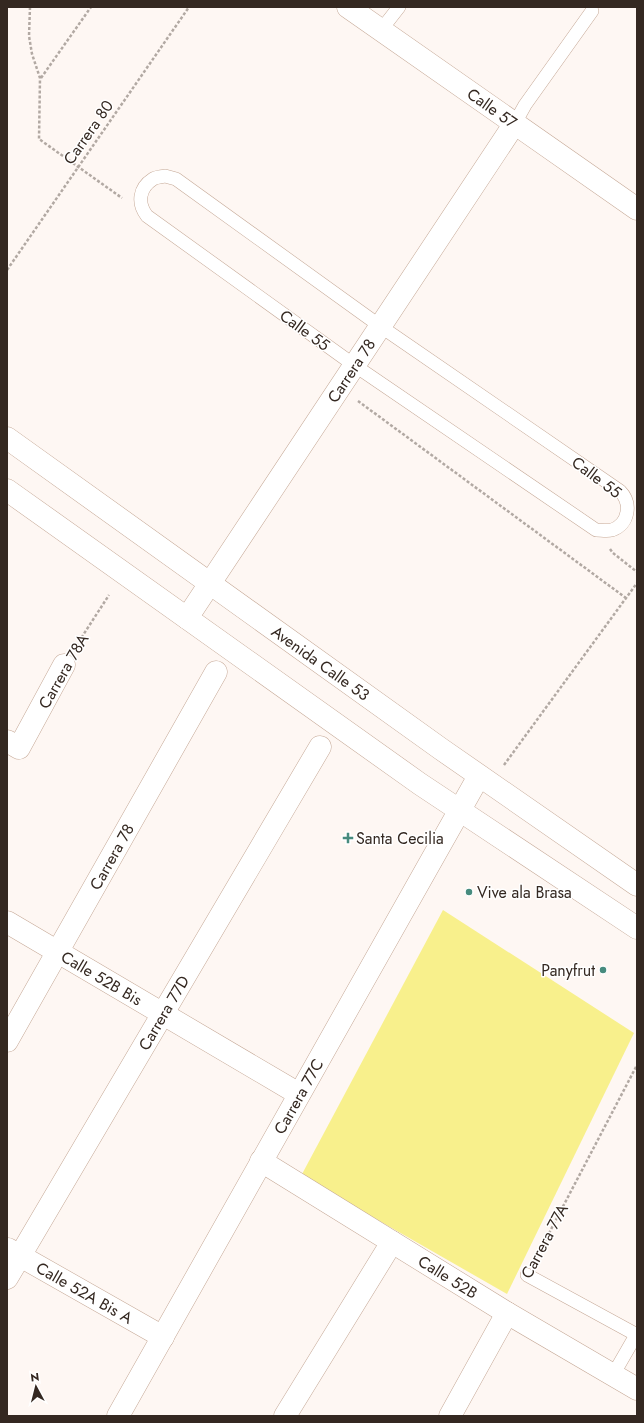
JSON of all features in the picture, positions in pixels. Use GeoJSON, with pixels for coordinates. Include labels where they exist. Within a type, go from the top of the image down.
{"type":"FeatureCollection","features":[{"type":"Feature","properties":{"kind":"street","name":"Calle 57"},"geometry":{"type":"LineString","coordinates":[[348,7],[514,123],[635,205]]}},
{"type":"Feature","properties":{"kind":"street","name":"Carrera 78"},"geometry":{"type":"LineString","coordinates":[[187,618],[514,123]]}},
{"type":"Feature","properties":{"kind":"street","name":"Avenida Calle 53"},"geometry":{"type":"LineString","coordinates":[[7,438],[484,780],[637,885]]}},
{"type":"Feature","properties":{"kind":"street"},"geometry":{"type":"LineString","coordinates":[[7,490],[420,784],[637,928]]}},
{"type":"Feature","properties":{"kind":"street","name":"Carrera 78A"},"geometry":{"type":"LineString","coordinates":[[13,745],[64,665]]}},
{"type":"Feature","properties":{"kind":"street","name":"Carrera 78"},"geometry":{"type":"LineString","coordinates":[[7,1041],[216,672]]}},
{"type":"Feature","properties":{"kind":"street","name":"Carrera 77D"},"geometry":{"type":"LineString","coordinates":[[7,1278],[13,1252],[163,1014],[320,747]]}},
{"type":"Feature","properties":{"kind":"street","name":"Carrera 77C"},"geometry":{"type":"LineString","coordinates":[[118,1416],[460,810],[484,780]]}},
{"type":"Feature","properties":{"kind":"street","name":"Calle 52B Bis"},"geometry":{"type":"LineString","coordinates":[[7,922],[300,1094]]}},
{"type":"Feature","properties":{"kind":"street","name":"Calle 52B"},"geometry":{"type":"LineString","coordinates":[[262,1161],[506,1313],[637,1389]]}},
{"type":"Feature","properties":{"kind":"street"},"geometry":{"type":"LineString","coordinates":[[285,1416],[392,1242]]}},
{"type":"Feature","properties":{"kind":"street","name":"Calle 52A Bis A"},"geometry":{"type":"LineString","coordinates":[[13,1252],[163,1337]]}},
{"type":"Feature","properties":{"kind":"street"},"geometry":{"type":"LineString","coordinates":[[450,1416],[506,1313]]}},
{"type":"Feature","properties":{"kind":"lane"},"geometry":{"type":"LineString","coordinates":[[381,30],[399,7]]}},
{"type":"Feature","properties":{"kind":"lane"},"geometry":{"type":"LineString","coordinates":[[514,123],[525,105],[592,11]]}},
{"type":"Feature","properties":{"kind":"lane","name":"Calle 55"},"geometry":{"type":"LineString","coordinates":[[165,176],[176,179],[380,326],[620,491],[626,497],[628,508],[625,518],[619,526],[610,531],[596,530],[354,365],[147,216],[141,208],[140,198],[145,187],[154,178],[165,176]]}},
{"type":"Feature","properties":{"kind":"lane"},"geometry":{"type":"LineString","coordinates":[[527,1275],[636,1335],[613,1375]]}},
{"type":"Feature","properties":{"kind":"path"},"geometry":{"type":"LineString","coordinates":[[30,7],[29,36],[32,54],[40,78],[39,139],[147,216]]}},
{"type":"Feature","properties":{"kind":"path"},"geometry":{"type":"LineString","coordinates":[[40,78],[91,7]]}},
{"type":"Feature","properties":{"kind":"path","name":"Carrera 80"},"geometry":{"type":"LineString","coordinates":[[7,270],[189,7]]}},
{"type":"Feature","properties":{"kind":"path"},"geometry":{"type":"LineString","coordinates":[[339,388],[626,598]]}},
{"type":"Feature","properties":{"kind":"path"},"geometry":{"type":"LineString","coordinates":[[596,530],[613,553],[637,572]]}},
{"type":"Feature","properties":{"kind":"path"},"geometry":{"type":"LineString","coordinates":[[484,780],[637,583]]}},
{"type":"Feature","properties":{"kind":"path","name":"Carrera 78A"},"geometry":{"type":"LineString","coordinates":[[64,665],[109,595]]}},
{"type":"Feature","properties":{"kind":"path","name":"Carrera 77A"},"geometry":{"type":"LineString","coordinates":[[527,1275],[637,1066]]}},
{"type":"Feature","properties":{"kind":"shaded area"},"geometry":{"type":"Polygon","coordinates":[[[443,910],[634,1033],[507,1294],[301,1176],[443,910]]]}},
{"type":"Feature","properties":{"kind":"place","name":"Santa Cecilia"},"geometry":{"type":"Point","coordinates":[348,838]}},
{"type":"Feature","properties":{"kind":"place","name":"Vive ala Brasa"},"geometry":{"type":"Point","coordinates":[469,892]}},
{"type":"Feature","properties":{"kind":"place","name":"Panyfrut"},"geometry":{"type":"Point","coordinates":[603,970]}}]}
